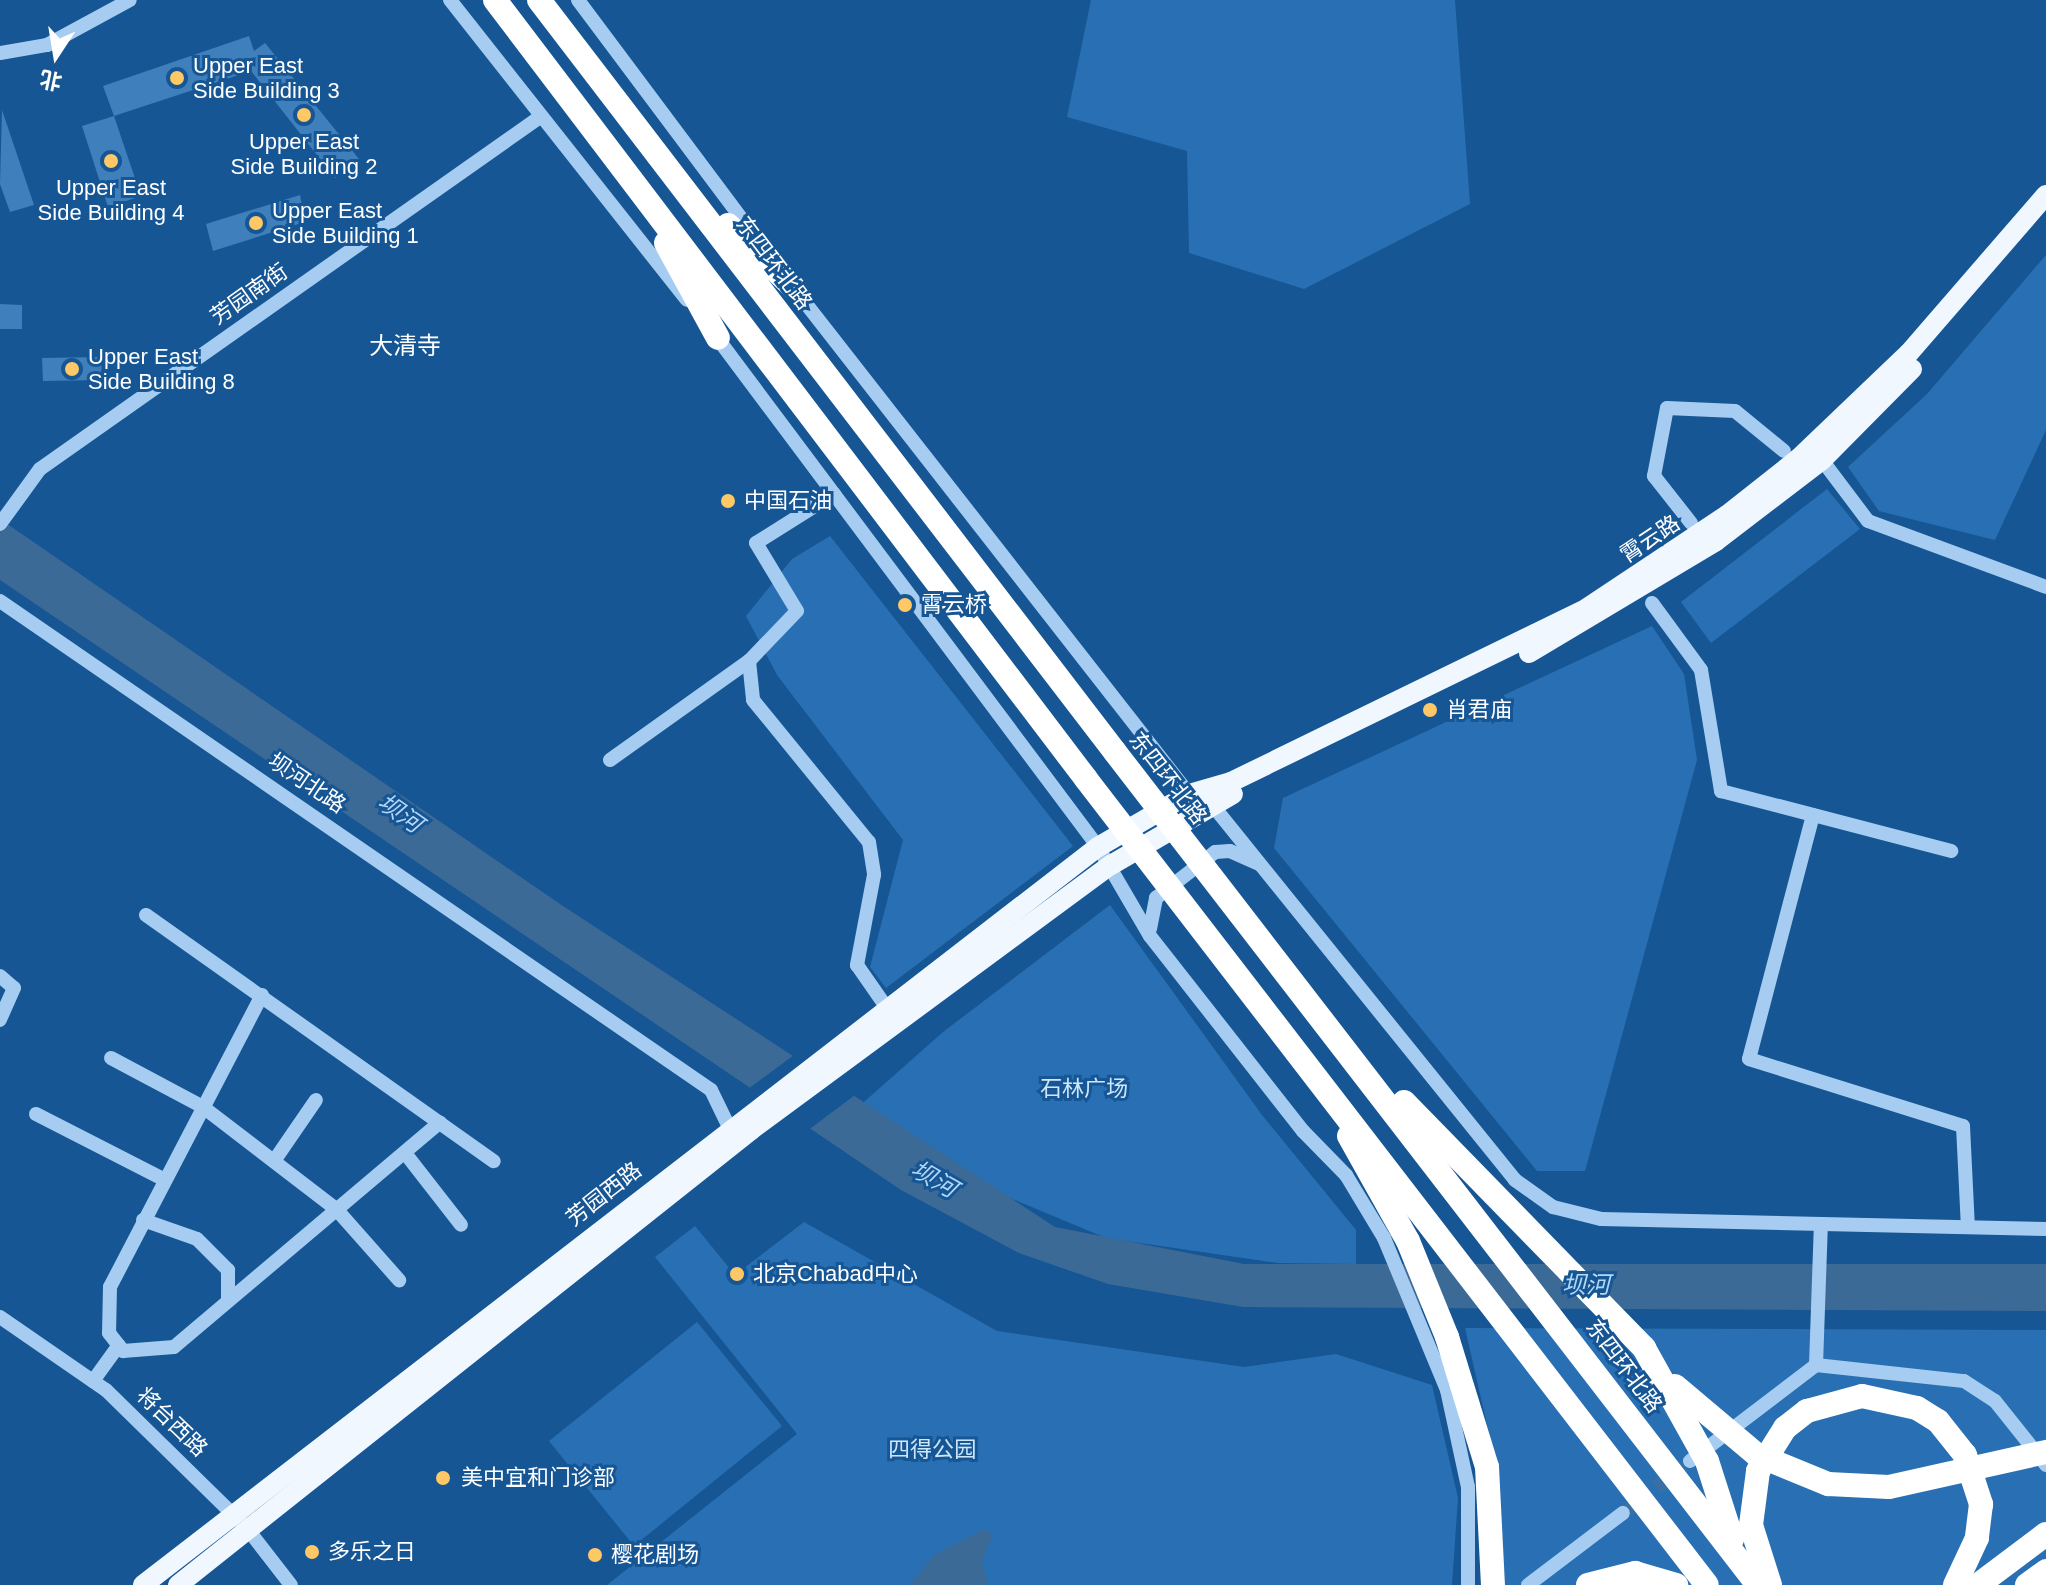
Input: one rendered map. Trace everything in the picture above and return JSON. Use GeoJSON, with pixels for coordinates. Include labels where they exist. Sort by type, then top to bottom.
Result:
{"type":"FeatureCollection","features":[{"type":"Feature","properties":{"kind":"highway"},"geometry":{"type":"LineString","coordinates":[[495,0],[1086,779],[1707,1585]]}},
{"type":"Feature","properties":{"kind":"highway","name":"东四环北路"},"geometry":{"type":"LineString","coordinates":[[539,0],[1758,1585]]}},
{"type":"Feature","properties":{"kind":"highway"},"geometry":{"type":"LineString","coordinates":[[627,171],[718,338]]}},
{"type":"Feature","properties":{"kind":"highway"},"geometry":{"type":"LineString","coordinates":[[672,172],[793,287]]}},
{"type":"Feature","properties":{"kind":"highway"},"geometry":{"type":"LineString","coordinates":[[1318,1016],[1583,1281],[1655,1366],[1757,1455],[1828,1484],[1889,1487],[2046,1452]]}},
{"type":"Feature","properties":{"kind":"highway"},"geometry":{"type":"LineString","coordinates":[[1318,1077],[1408,1241],[1436,1337],[1487,1467],[1493,1585]]}},
{"type":"Feature","properties":{"kind":"highway"},"geometry":{"type":"LineString","coordinates":[[1655,1366],[1707,1461],[1739,1585]]}},
{"type":"Feature","properties":{"kind":"highway"},"geometry":{"type":"LineString","coordinates":[[1770,1585],[1751,1525],[1758,1471],[1772,1446],[1807,1411],[1834,1399],[1889,1399],[1938,1421],[1954,1437],[1976,1479],[1977,1538],[1955,1585]]}},
{"type":"Feature","properties":{"kind":"highway"},"geometry":{"type":"LineString","coordinates":[[1978,1585],[2046,1534]]}},
{"type":"Feature","properties":{"kind":"highway"},"geometry":{"type":"LineString","coordinates":[[2027,1585],[2046,1571]]}},
{"type":"Feature","properties":{"kind":"highway"},"geometry":{"type":"LineString","coordinates":[[1588,1585],[1635,1573],[1676,1585]]}},
{"type":"Feature","properties":{"kind":"main road","name":"霄云路"},"geometry":{"type":"LineString","coordinates":[[1098,847],[1189,794],[1231,782],[1527,639],[1666,559],[1798,459],[1849,413],[2046,195]]}},
{"type":"Feature","properties":{"kind":"main road","name":"霄云路"},"geometry":{"type":"LineString","coordinates":[[1111,865],[1210,802],[1569,632],[1716,541],[1822,460],[1935,344],[2046,216]]}},
{"type":"Feature","properties":{"kind":"main road","name":"芳园西路"},"geometry":{"type":"LineString","coordinates":[[836,1058],[887,1008],[1098,847]]}},
{"type":"Feature","properties":{"kind":"main road","name":"芳园西路"},"geometry":{"type":"LineString","coordinates":[[143,1585],[240,1521],[739,1125],[1111,865]]}},
{"type":"Feature","properties":{"kind":"main road","name":"芳园西路"},"geometry":{"type":"LineString","coordinates":[[178,1585],[240,1521]]}},
{"type":"Feature","properties":{"kind":"street"},"geometry":{"type":"LineString","coordinates":[[0,53],[47,45],[130,0]]}},
{"type":"Feature","properties":{"kind":"street"},"geometry":{"type":"LineString","coordinates":[[450,0],[718,338],[1098,847],[1150,936],[1303,1131],[1346,1175],[1384,1238],[1436,1337],[1468,1487],[1468,1585]]}},
{"type":"Feature","properties":{"kind":"street","name":"东四环北路"},"geometry":{"type":"LineString","coordinates":[[578,0],[793,287],[1189,794],[1210,802],[1515,1180],[1553,1207],[1601,1219],[2046,1229]]}},
{"type":"Feature","properties":{"kind":"street","name":"芳园南街"},"geometry":{"type":"LineString","coordinates":[[0,524],[40,469],[540,117]]}},
{"type":"Feature","properties":{"kind":"street"},"geometry":{"type":"LineString","coordinates":[[1691,523],[1654,476],[1667,408],[1735,411],[1784,451]]}},
{"type":"Feature","properties":{"kind":"street"},"geometry":{"type":"LineString","coordinates":[[1822,460],[1868,521],[2046,587]]}},
{"type":"Feature","properties":{"kind":"street"},"geometry":{"type":"LineString","coordinates":[[610,760],[749,661],[797,611],[756,543],[834,494]]}},
{"type":"Feature","properties":{"kind":"street","name":"坝河北路"},"geometry":{"type":"LineString","coordinates":[[0,601],[711,1090],[739,1125]]}},
{"type":"Feature","properties":{"kind":"street"},"geometry":{"type":"LineString","coordinates":[[1652,603],[1701,670],[1721,791],[1951,851]]}},
{"type":"Feature","properties":{"kind":"street"},"geometry":{"type":"LineString","coordinates":[[749,661],[753,700],[869,842],[874,875],[857,965],[887,1008]]}},
{"type":"Feature","properties":{"kind":"street"},"geometry":{"type":"LineString","coordinates":[[1813,815],[1749,1059],[1963,1126],[1968,1227]]}},
{"type":"Feature","properties":{"kind":"street"},"geometry":{"type":"LineString","coordinates":[[1150,936],[1149,913],[1156,898],[1215,852],[1230,851],[1263,866]]}},
{"type":"Feature","properties":{"kind":"street"},"geometry":{"type":"LineString","coordinates":[[146,915],[494,1161]]}},
{"type":"Feature","properties":{"kind":"street"},"geometry":{"type":"LineString","coordinates":[[0,976],[14,988],[0,1020]]}},
{"type":"Feature","properties":{"kind":"street"},"geometry":{"type":"LineString","coordinates":[[262,995],[110,1287],[106,1312],[109,1333],[119,1345],[143,1353],[174,1347],[440,1122]]}},
{"type":"Feature","properties":{"kind":"street"},"geometry":{"type":"LineString","coordinates":[[111,1058],[203,1107],[274,1161],[337,1210],[399,1280]]}},
{"type":"Feature","properties":{"kind":"street"},"geometry":{"type":"LineString","coordinates":[[274,1161],[316,1100]]}},
{"type":"Feature","properties":{"kind":"street"},"geometry":{"type":"LineString","coordinates":[[36,1114],[165,1180]]}},
{"type":"Feature","properties":{"kind":"street"},"geometry":{"type":"LineString","coordinates":[[405,1153],[461,1225]]}},
{"type":"Feature","properties":{"kind":"street"},"geometry":{"type":"LineString","coordinates":[[143,1220],[197,1239],[228,1270],[228,1299]]}},
{"type":"Feature","properties":{"kind":"street"},"geometry":{"type":"LineString","coordinates":[[1816,1365],[1821,1224]]}},
{"type":"Feature","properties":{"kind":"street","name":"将台西路"},"geometry":{"type":"LineString","coordinates":[[0,1317],[93,1381],[240,1521],[291,1585]]}},
{"type":"Feature","properties":{"kind":"street"},"geometry":{"type":"LineString","coordinates":[[93,1381],[119,1345]]}},
{"type":"Feature","properties":{"kind":"street"},"geometry":{"type":"LineString","coordinates":[[1690,1461],[1816,1365],[1964,1381],[1995,1401],[2046,1465]]}},
{"type":"Feature","properties":{"kind":"street"},"geometry":{"type":"LineString","coordinates":[[1528,1585],[1623,1513]]}},
{"type":"Feature","properties":{"kind":"green space"},"geometry":{"type":"Polygon","coordinates":[[[1091,0],[1455,0],[1470,204],[1304,289],[1189,253],[1187,151],[1067,117],[1091,0]]]}},
{"type":"Feature","properties":{"kind":"green space"},"geometry":{"type":"Polygon","coordinates":[[[2046,255],[2046,430],[1995,540],[1879,511],[1848,467],[1927,394],[2046,255]]]}},
{"type":"Feature","properties":{"kind":"green space"},"geometry":{"type":"Polygon","coordinates":[[[1827,489],[1860,529],[1711,643],[1681,602],[1827,489]]]}},
{"type":"Feature","properties":{"kind":"green space"},"geometry":{"type":"Polygon","coordinates":[[[830,536],[1073,846],[886,988],[870,967],[903,840],[777,675],[746,616],[792,559],[830,536]]]}},
{"type":"Feature","properties":{"kind":"green space"},"geometry":{"type":"Polygon","coordinates":[[[1652,626],[1684,674],[1697,760],[1585,1171],[1537,1171],[1274,848],[1283,798],[1652,626]]]}},
{"type":"Feature","properties":{"kind":"green space","name":"石林广场"},"geometry":{"type":"Polygon","coordinates":[[[1110,905],[1262,1115],[1356,1230],[1356,1264],[1278,1263],[1106,1238],[991,1190],[856,1109],[943,1032],[1110,905]]]}},
{"type":"Feature","properties":{"kind":"green space","name":"四得公园"},"geometry":{"type":"Polygon","coordinates":[[[804,1222],[997,1331],[1244,1367],[1336,1354],[1432,1385],[1458,1498],[1452,1585],[607,1585],[797,1434],[655,1257],[695,1226],[735,1275],[804,1222]]]}},
{"type":"Feature","properties":{"kind":"green space"},"geometry":{"type":"Polygon","coordinates":[[[697,1322],[782,1426],[634,1546],[549,1441],[697,1322]]]}},
{"type":"Feature","properties":{"kind":"green space"},"geometry":{"type":"Polygon","coordinates":[[[1465,1328],[2046,1330],[2046,1585],[1505,1585],[1498,1473],[1465,1328]]]}},
{"type":"Feature","properties":{"kind":"water","name":"坝河"},"geometry":{"type":"Polygon","coordinates":[[[0,519],[560,904],[1055,1227],[1244,1264],[2046,1264],[2046,1311],[1243,1307],[1108,1284],[1019,1253],[901,1190],[0,580],[0,519]]]}},
{"type":"Feature","properties":{"kind":"water"},"geometry":{"type":"Polygon","coordinates":[[[985,1529],[993,1534],[982,1561],[988,1585],[910,1585],[934,1555],[985,1529]]]}},
{"type":"Feature","properties":{"kind":"pier"},"geometry":{"type":"Polygon","coordinates":[[[798,1052],[859,1092],[807,1131],[748,1089],[798,1052]]]}},
{"type":"Feature","properties":{"kind":"building"},"geometry":{"type":"Polygon","coordinates":[[[249,36],[254,51],[265,43],[359,159],[335,178],[251,71],[114,116],[103,86],[249,36]]]}},
{"type":"Feature","properties":{"kind":"building"},"geometry":{"type":"Polygon","coordinates":[[[2,110],[34,205],[10,212],[0,184],[2,110]]]}},
{"type":"Feature","properties":{"kind":"building","name":"Upper East Side Building 4"},"geometry":{"type":"Polygon","coordinates":[[[114,116],[141,196],[108,207],[82,126],[114,116]]]}},
{"type":"Feature","properties":{"kind":"building","name":"Upper East Side Building 1"},"geometry":{"type":"Polygon","coordinates":[[[300,195],[305,222],[213,251],[206,224],[300,195]]]}},
{"type":"Feature","properties":{"kind":"building"},"geometry":{"type":"Polygon","coordinates":[[[0,304],[22,305],[22,329],[0,329],[0,304]]]}},
{"type":"Feature","properties":{"kind":"building","name":"Upper East Side Building 8"},"geometry":{"type":"Polygon","coordinates":[[[101,357],[102,380],[43,381],[42,358],[101,357]]]}},
{"type":"Feature","properties":{"kind":"tunnel"},"geometry":{"type":"LineString","coordinates":[[1623,1513],[1690,1461]]}},
{"type":"Feature","properties":{"kind":"place","name":"Upper East Side Building 3"},"geometry":{"type":"Point","coordinates":[177,78]}},
{"type":"Feature","properties":{"kind":"place","name":"Upper East Side Building 2"},"geometry":{"type":"Point","coordinates":[304,115]}},
{"type":"Feature","properties":{"kind":"place","name":"Upper East Side Building 4"},"geometry":{"type":"Point","coordinates":[111,161]}},
{"type":"Feature","properties":{"kind":"place","name":"Upper East Side Building 1"},"geometry":{"type":"Point","coordinates":[256,223]}},
{"type":"Feature","properties":{"kind":"place","name":"Upper East Side Building 8"},"geometry":{"type":"Point","coordinates":[72,369]}},
{"type":"Feature","properties":{"kind":"place","name":"中国石油"},"geometry":{"type":"Point","coordinates":[728,501]}},
{"type":"Feature","properties":{"kind":"place","name":"霄云桥"},"geometry":{"type":"Point","coordinates":[905,605]}},
{"type":"Feature","properties":{"kind":"place","name":"肖君庙"},"geometry":{"type":"Point","coordinates":[1430,710]}},
{"type":"Feature","properties":{"kind":"place","name":"北京Chabad中心"},"geometry":{"type":"Point","coordinates":[737,1274]}},
{"type":"Feature","properties":{"kind":"place","name":"美中宜和门诊部"},"geometry":{"type":"Point","coordinates":[443,1478]}},
{"type":"Feature","properties":{"kind":"place","name":"多乐之日"},"geometry":{"type":"Point","coordinates":[312,1552]}},
{"type":"Feature","properties":{"kind":"place","name":"樱花剧场"},"geometry":{"type":"Point","coordinates":[595,1555]}},
{"type":"Feature","properties":{"kind":"district","name":"大清寺"},"geometry":{"type":"Point","coordinates":[405,346]}}]}
